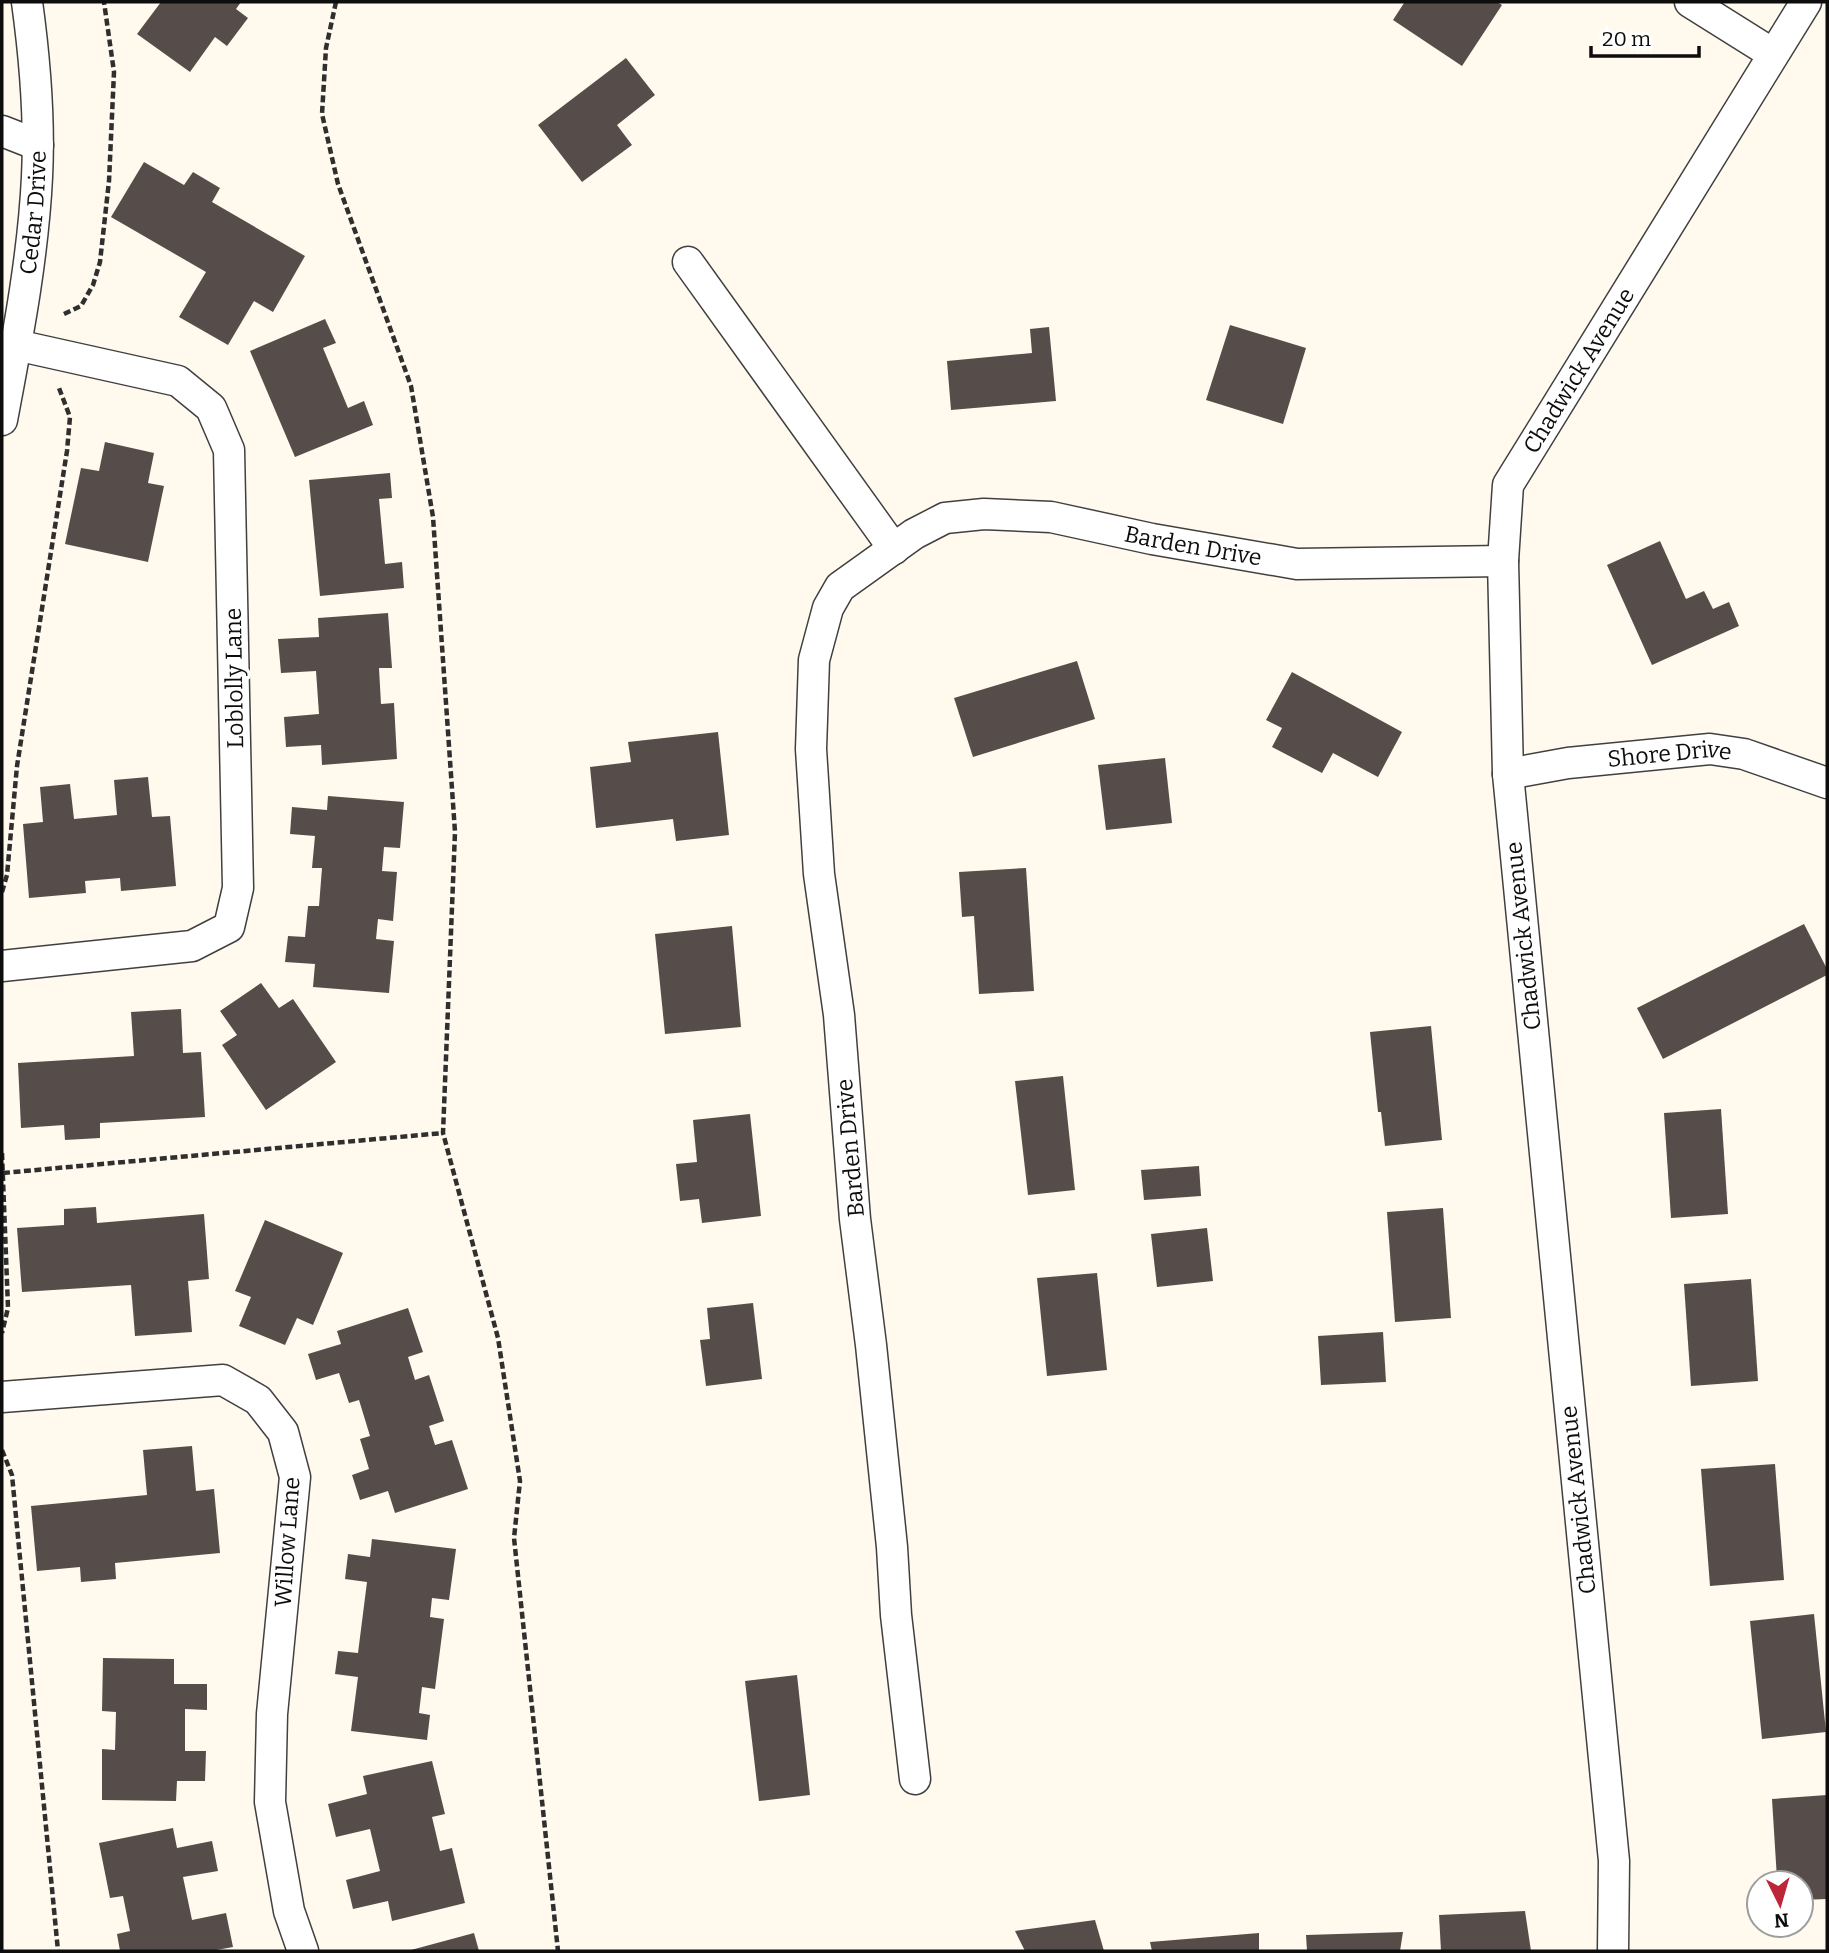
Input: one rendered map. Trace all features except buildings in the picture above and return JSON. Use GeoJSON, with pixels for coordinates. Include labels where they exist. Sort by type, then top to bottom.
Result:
{"type":"FeatureCollection","features":[{"type":"Feature","properties":{"kind":"street","name":"Cedar Drive"},"geometry":{"type":"LineString","coordinates":[[2,420],[32,241],[38,145],[34,53],[27,2]]}},
{"type":"Feature","properties":{"kind":"street"},"geometry":{"type":"LineString","coordinates":[[1690,2],[1773,54]]}},
{"type":"Feature","properties":{"kind":"street","name":"Chadwick Avenue"},"geometry":{"type":"LineString","coordinates":[[1613,1951],[1612,1847],[1508,774],[1503,561],[1508,485],[1806,2]]}},
{"type":"Feature","properties":{"kind":"street"},"geometry":{"type":"LineString","coordinates":[[2,131],[38,145]]}},
{"type":"Feature","properties":{"kind":"street"},"geometry":{"type":"LineString","coordinates":[[688,262],[894,548]]}},
{"type":"Feature","properties":{"kind":"street","name":"Loblolly Lane"},"geometry":{"type":"LineString","coordinates":[[2,965],[192,946],[229,927],[238,888],[229,450],[211,408],[177,381],[16,345]]}},
{"type":"Feature","properties":{"kind":"street","name":"Barden Drive"},"geometry":{"type":"LineString","coordinates":[[915,1779],[896,1615],[892,1547],[871,1345],[855,1219],[839,1015],[819,874],[811,749],[814,660],[828,608],[840,587],[914,534],[944,518],[984,514],[1051,517],[1152,539],[1297,564],[1503,561]]}},
{"type":"Feature","properties":{"kind":"street","name":"Shore Drive"},"geometry":{"type":"LineString","coordinates":[[1508,774],[1568,763],[1710,749],[1744,754],[1827,783]]}},
{"type":"Feature","properties":{"kind":"street","name":"Willow Lane"},"geometry":{"type":"LineString","coordinates":[[2,1397],[223,1380],[258,1400],[284,1432],[295,1476],[272,1714],[270,1802],[289,1911],[303,1951]]}},
{"type":"Feature","properties":{"kind":"path"},"geometry":{"type":"LineString","coordinates":[[64,314],[81,306],[93,285],[100,262],[109,181],[114,72],[104,2]]}},
{"type":"Feature","properties":{"kind":"path"},"geometry":{"type":"LineString","coordinates":[[335,2],[326,48],[323,114],[338,184],[411,386],[433,517],[456,832],[443,1133],[498,1338],[520,1480],[514,1538],[558,1951]]}},
{"type":"Feature","properties":{"kind":"path"},"geometry":{"type":"LineString","coordinates":[[2,892],[7,875],[17,766],[67,451],[70,417],[55,377]]}},
{"type":"Feature","properties":{"kind":"path"},"geometry":{"type":"LineString","coordinates":[[3,1172],[443,1133]]}},
{"type":"Feature","properties":{"kind":"path"},"geometry":{"type":"LineString","coordinates":[[2,1153],[8,1308],[2,1333]]}},
{"type":"Feature","properties":{"kind":"path"},"geometry":{"type":"LineString","coordinates":[[2,1450],[12,1475],[58,1951]]}}]}
